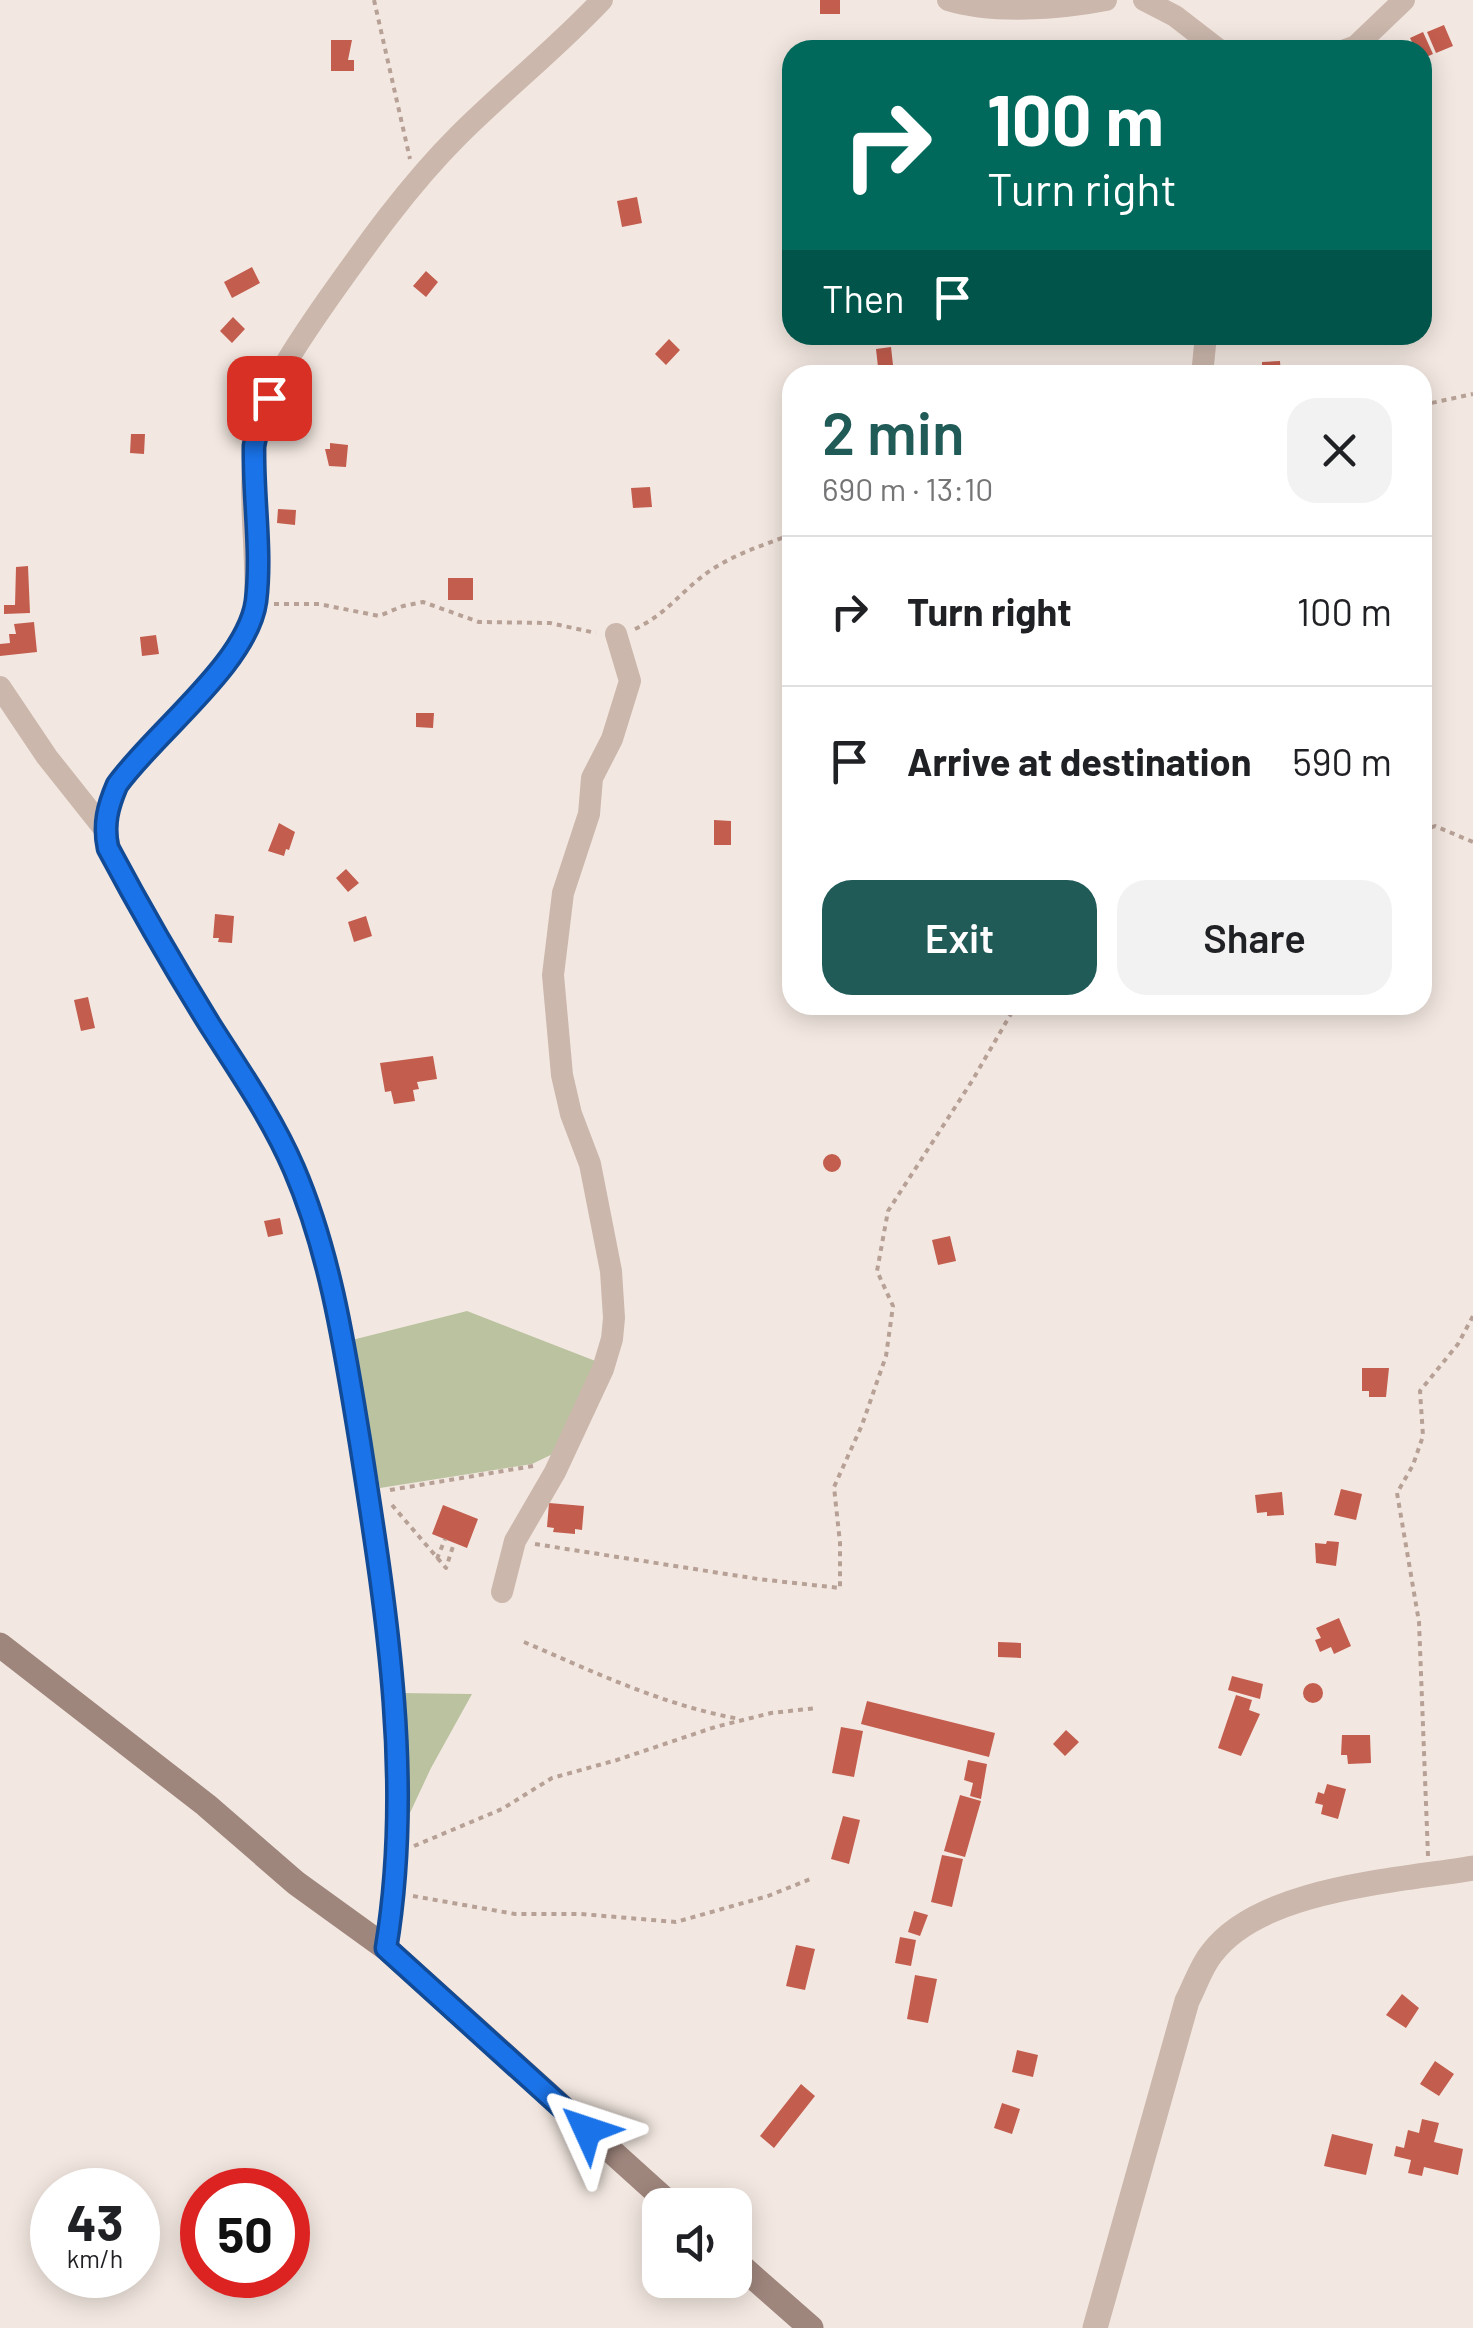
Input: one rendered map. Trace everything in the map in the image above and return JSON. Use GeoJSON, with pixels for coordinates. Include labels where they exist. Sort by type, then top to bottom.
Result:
{"type":"FeatureCollection","features":[{"type":"Feature","properties":{"kind":"main road"},"geometry":{"type":"LineString","coordinates":[[0,1645],[192,1794],[296,1883],[386,1948],[652,2188]]}},
{"type":"Feature","properties":{"kind":"main road"},"geometry":{"type":"LineString","coordinates":[[752,2276],[811,2328]]}},
{"type":"Feature","properties":{"kind":"street"},"geometry":{"type":"LineString","coordinates":[[386,1948],[396,1854],[397,1764],[391,1664],[365,1474],[330,1283],[296,1174],[276,1130],[128,889],[108,848],[104,830],[117,785],[220,670],[241,639],[254,608],[258,426],[284,368],[310,324],[385,218],[416,182],[459,135],[602,0]]}},
{"type":"Feature","properties":{"kind":"street"},"geometry":{"type":"LineString","coordinates":[[948,0],[1055,7],[1106,0]]}},
{"type":"Feature","properties":{"kind":"street"},"geometry":{"type":"LineString","coordinates":[[1144,0],[1175,16],[1206,40]]}},
{"type":"Feature","properties":{"kind":"street"},"geometry":{"type":"LineString","coordinates":[[1362,40],[1404,0]]}},
{"type":"Feature","properties":{"kind":"street"},"geometry":{"type":"LineString","coordinates":[[502,1592],[516,1541],[604,1369],[614,1318],[611,1271],[590,1164],[571,1114],[562,1075],[553,976],[563,893],[590,814],[592,778],[612,739],[630,681],[616,634]]}},
{"type":"Feature","properties":{"kind":"street"},"geometry":{"type":"LineString","coordinates":[[0,687],[47,758],[104,830]]}},
{"type":"Feature","properties":{"kind":"street"},"geometry":{"type":"LineString","coordinates":[[1095,2328],[1186,2001],[1212,1953],[1242,1924],[1285,1902],[1473,1868]]}},
{"type":"Feature","properties":{"kind":"path"},"geometry":{"type":"LineString","coordinates":[[374,0],[416,182]]}},
{"type":"Feature","properties":{"kind":"path"},"geometry":{"type":"LineString","coordinates":[[1432,403],[1473,394]]}},
{"type":"Feature","properties":{"kind":"path"},"geometry":{"type":"LineString","coordinates":[[254,608],[281,603],[318,604],[378,616],[424,602],[479,622],[550,624],[625,634],[660,618],[707,572],[739,552],[782,537]]}},
{"type":"Feature","properties":{"kind":"path"},"geometry":{"type":"LineString","coordinates":[[1432,827],[1473,842]]}},
{"type":"Feature","properties":{"kind":"path"},"geometry":{"type":"LineString","coordinates":[[516,1541],[840,1588],[834,1487],[862,1425],[886,1356],[893,1306],[877,1271],[888,1211],[1010,1015]]}},
{"type":"Feature","properties":{"kind":"path"},"geometry":{"type":"LineString","coordinates":[[1430,1876],[1419,1622],[1397,1493],[1413,1466],[1423,1436],[1420,1390],[1458,1344],[1473,1316]]}},
{"type":"Feature","properties":{"kind":"path"},"geometry":{"type":"LineString","coordinates":[[365,1474],[380,1491],[531,1467],[564,1451]]}},
{"type":"Feature","properties":{"kind":"path"},"geometry":{"type":"LineString","coordinates":[[390,1504],[446,1568],[454,1543]]}},
{"type":"Feature","properties":{"kind":"path"},"geometry":{"type":"LineString","coordinates":[[437,1559],[445,1539]]}},
{"type":"Feature","properties":{"kind":"path"},"geometry":{"type":"LineString","coordinates":[[524,1642],[677,1703],[744,1720]]}},
{"type":"Feature","properties":{"kind":"path"},"geometry":{"type":"LineString","coordinates":[[396,1854],[502,1809],[552,1778],[744,1720],[817,1708]]}},
{"type":"Feature","properties":{"kind":"path"},"geometry":{"type":"LineString","coordinates":[[393,1893],[515,1914],[581,1914],[676,1922],[768,1896],[814,1878]]}},
{"type":"Feature","properties":{"kind":"green space"},"geometry":{"type":"Polygon","coordinates":[[[467,1311],[598,1362],[559,1451],[532,1464],[380,1488],[352,1340],[467,1311]]]}},
{"type":"Feature","properties":{"kind":"green space"},"geometry":{"type":"Polygon","coordinates":[[[401,1693],[472,1694],[401,1832],[401,1693]]]}},
{"type":"Feature","properties":{"kind":"building"},"geometry":{"type":"Polygon","coordinates":[[[820,0],[840,0],[840,14],[820,14],[820,0]]]}},
{"type":"Feature","properties":{"kind":"building"},"geometry":{"type":"Polygon","coordinates":[[[1444,25],[1453,46],[1436,53],[1427,32],[1444,25]]]}},
{"type":"Feature","properties":{"kind":"building"},"geometry":{"type":"Polygon","coordinates":[[[1423,32],[1427,40],[1411,40],[1423,32]]]}},
{"type":"Feature","properties":{"kind":"building"},"geometry":{"type":"Polygon","coordinates":[[[331,40],[352,40],[348,60],[354,60],[354,71],[331,71],[331,40]]]}},
{"type":"Feature","properties":{"kind":"building"},"geometry":{"type":"Polygon","coordinates":[[[637,197],[642,223],[622,227],[617,201],[637,197]]]}},
{"type":"Feature","properties":{"kind":"building"},"geometry":{"type":"Polygon","coordinates":[[[252,267],[260,283],[232,298],[224,282],[252,267]]]}},
{"type":"Feature","properties":{"kind":"building"},"geometry":{"type":"Polygon","coordinates":[[[426,271],[438,282],[426,297],[413,286],[426,271]]]}},
{"type":"Feature","properties":{"kind":"building"},"geometry":{"type":"Polygon","coordinates":[[[233,317],[245,329],[232,343],[220,331],[233,317]]]}},
{"type":"Feature","properties":{"kind":"building"},"geometry":{"type":"Polygon","coordinates":[[[669,339],[680,350],[666,365],[655,354],[669,339]]]}},
{"type":"Feature","properties":{"kind":"building"},"geometry":{"type":"Polygon","coordinates":[[[891,347],[893,365],[878,365],[876,349],[891,347]]]}},
{"type":"Feature","properties":{"kind":"building"},"geometry":{"type":"Polygon","coordinates":[[[1280,361],[1280,365],[1262,365],[1280,361]]]}},
{"type":"Feature","properties":{"kind":"building"},"geometry":{"type":"Polygon","coordinates":[[[275,409],[302,416],[299,431],[272,424],[275,409]]]}},
{"type":"Feature","properties":{"kind":"building"},"geometry":{"type":"Polygon","coordinates":[[[131,434],[145,434],[144,454],[130,453],[131,434]]]}},
{"type":"Feature","properties":{"kind":"building"},"geometry":{"type":"Polygon","coordinates":[[[330,443],[348,445],[346,467],[329,466],[325,449],[330,449],[330,443]]]}},
{"type":"Feature","properties":{"kind":"building"},"geometry":{"type":"Polygon","coordinates":[[[650,487],[652,507],[633,508],[631,488],[650,487]]]}},
{"type":"Feature","properties":{"kind":"building"},"geometry":{"type":"Polygon","coordinates":[[[278,509],[296,510],[295,525],[277,523],[278,509]]]}},
{"type":"Feature","properties":{"kind":"building"},"geometry":{"type":"Polygon","coordinates":[[[28,566],[30,613],[4,614],[4,605],[15,605],[16,567],[28,566]]]}},
{"type":"Feature","properties":{"kind":"building"},"geometry":{"type":"Polygon","coordinates":[[[448,578],[473,578],[473,600],[448,600],[448,578]]]}},
{"type":"Feature","properties":{"kind":"building"},"geometry":{"type":"Polygon","coordinates":[[[34,622],[37,652],[0,656],[0,644],[10,643],[9,634],[16,634],[14,624],[34,622]]]}},
{"type":"Feature","properties":{"kind":"building"},"geometry":{"type":"Polygon","coordinates":[[[156,635],[159,654],[142,656],[140,637],[156,635]]]}},
{"type":"Feature","properties":{"kind":"building"},"geometry":{"type":"Polygon","coordinates":[[[416,713],[434,713],[433,728],[416,727],[416,713]]]}},
{"type":"Feature","properties":{"kind":"building"},"geometry":{"type":"Polygon","coordinates":[[[714,820],[731,821],[731,845],[714,845],[714,820]]]}},
{"type":"Feature","properties":{"kind":"building"},"geometry":{"type":"Polygon","coordinates":[[[279,823],[295,832],[284,856],[268,851],[279,823]]]}},
{"type":"Feature","properties":{"kind":"building"},"geometry":{"type":"Polygon","coordinates":[[[346,869],[359,883],[348,892],[336,878],[346,869]]]}},
{"type":"Feature","properties":{"kind":"building"},"geometry":{"type":"Polygon","coordinates":[[[215,914],[234,916],[232,943],[213,938],[215,914]]]}},
{"type":"Feature","properties":{"kind":"building"},"geometry":{"type":"Polygon","coordinates":[[[366,916],[372,936],[354,942],[348,922],[366,916]]]}},
{"type":"Feature","properties":{"kind":"building"},"geometry":{"type":"Polygon","coordinates":[[[88,997],[95,1028],[81,1031],[74,1000],[88,997]]]}},
{"type":"Feature","properties":{"kind":"building"},"geometry":{"type":"Polygon","coordinates":[[[433,1056],[437,1079],[417,1082],[419,1089],[413,1090],[415,1101],[394,1104],[391,1091],[385,1092],[380,1063],[433,1056]]]}},
{"type":"Feature","properties":{"kind":"building"},"geometry":{"type":"Polygon","coordinates":[[[832,1154],[839,1156],[839,1170],[832,1172],[825,1170],[823,1163],[825,1156],[832,1154]]]}},
{"type":"Feature","properties":{"kind":"building"},"geometry":{"type":"Polygon","coordinates":[[[280,1218],[283,1234],[268,1237],[264,1221],[280,1218]]]}},
{"type":"Feature","properties":{"kind":"building"},"geometry":{"type":"Polygon","coordinates":[[[950,1236],[956,1261],[938,1265],[932,1240],[950,1236]]]}},
{"type":"Feature","properties":{"kind":"building"},"geometry":{"type":"Polygon","coordinates":[[[1362,1368],[1389,1368],[1386,1397],[1369,1397],[1369,1391],[1362,1391],[1362,1368]]]}},
{"type":"Feature","properties":{"kind":"building"},"geometry":{"type":"Polygon","coordinates":[[[1341,1489],[1362,1494],[1356,1520],[1334,1515],[1341,1489]]]}},
{"type":"Feature","properties":{"kind":"building"},"geometry":{"type":"Polygon","coordinates":[[[1282,1492],[1284,1515],[1257,1513],[1255,1495],[1282,1492]]]}},
{"type":"Feature","properties":{"kind":"building"},"geometry":{"type":"Polygon","coordinates":[[[549,1503],[584,1506],[582,1530],[575,1529],[575,1534],[553,1532],[554,1528],[547,1527],[549,1503]]]}},
{"type":"Feature","properties":{"kind":"building"},"geometry":{"type":"Polygon","coordinates":[[[443,1505],[478,1519],[467,1548],[432,1534],[443,1505]]]}},
{"type":"Feature","properties":{"kind":"building"},"geometry":{"type":"Polygon","coordinates":[[[1339,1542],[1336,1566],[1316,1563],[1315,1543],[1339,1542]]]}},
{"type":"Feature","properties":{"kind":"building"},"geometry":{"type":"Polygon","coordinates":[[[1339,1618],[1351,1646],[1334,1654],[1331,1647],[1320,1652],[1315,1640],[1321,1638],[1316,1628],[1339,1618]]]}},
{"type":"Feature","properties":{"kind":"building"},"geometry":{"type":"Polygon","coordinates":[[[998,1642],[1021,1643],[1021,1658],[998,1657],[998,1642]]]}},
{"type":"Feature","properties":{"kind":"building"},"geometry":{"type":"Polygon","coordinates":[[[1232,1676],[1263,1684],[1260,1699],[1228,1690],[1232,1676]]]}},
{"type":"Feature","properties":{"kind":"building"},"geometry":{"type":"Polygon","coordinates":[[[1313,1683],[1323,1693],[1313,1703],[1303,1693],[1313,1683]]]}},
{"type":"Feature","properties":{"kind":"building"},"geometry":{"type":"Polygon","coordinates":[[[1236,1695],[1252,1700],[1249,1710],[1260,1714],[1241,1756],[1218,1748],[1236,1695]]]}},
{"type":"Feature","properties":{"kind":"building"},"geometry":{"type":"Polygon","coordinates":[[[867,1701],[995,1733],[989,1757],[861,1724],[867,1701]]]}},
{"type":"Feature","properties":{"kind":"building"},"geometry":{"type":"Polygon","coordinates":[[[841,1727],[863,1731],[854,1777],[832,1773],[841,1727]]]}},
{"type":"Feature","properties":{"kind":"building"},"geometry":{"type":"Polygon","coordinates":[[[1066,1730],[1079,1742],[1065,1756],[1053,1744],[1066,1730]]]}},
{"type":"Feature","properties":{"kind":"building"},"geometry":{"type":"Polygon","coordinates":[[[1342,1735],[1370,1735],[1371,1763],[1348,1764],[1347,1755],[1341,1755],[1342,1735]]]}},
{"type":"Feature","properties":{"kind":"building"},"geometry":{"type":"Polygon","coordinates":[[[968,1760],[987,1764],[981,1799],[970,1796],[973,1783],[964,1780],[968,1760]]]}},
{"type":"Feature","properties":{"kind":"building"},"geometry":{"type":"Polygon","coordinates":[[[1327,1784],[1346,1789],[1338,1819],[1321,1814],[1323,1805],[1315,1803],[1318,1792],[1324,1794],[1327,1784]]]}},
{"type":"Feature","properties":{"kind":"building"},"geometry":{"type":"Polygon","coordinates":[[[960,1795],[981,1801],[965,1857],[944,1851],[960,1795]]]}},
{"type":"Feature","properties":{"kind":"building"},"geometry":{"type":"Polygon","coordinates":[[[843,1816],[860,1820],[849,1864],[831,1859],[843,1816]]]}},
{"type":"Feature","properties":{"kind":"building"},"geometry":{"type":"Polygon","coordinates":[[[942,1855],[963,1859],[952,1907],[931,1902],[942,1855]]]}},
{"type":"Feature","properties":{"kind":"building"},"geometry":{"type":"Polygon","coordinates":[[[914,1911],[928,1915],[920,1936],[908,1932],[914,1911]]]}},
{"type":"Feature","properties":{"kind":"building"},"geometry":{"type":"Polygon","coordinates":[[[900,1937],[916,1940],[911,1966],[895,1963],[900,1937]]]}},
{"type":"Feature","properties":{"kind":"building"},"geometry":{"type":"Polygon","coordinates":[[[796,1945],[815,1949],[805,1990],[786,1986],[796,1945]]]}},
{"type":"Feature","properties":{"kind":"building"},"geometry":{"type":"Polygon","coordinates":[[[915,1975],[937,1979],[928,2023],[907,2019],[915,1975]]]}},
{"type":"Feature","properties":{"kind":"building"},"geometry":{"type":"Polygon","coordinates":[[[1402,1994],[1419,2008],[1406,2028],[1386,2015],[1402,1994]]]}},
{"type":"Feature","properties":{"kind":"building"},"geometry":{"type":"Polygon","coordinates":[[[1017,2050],[1038,2055],[1033,2077],[1012,2072],[1017,2050]]]}},
{"type":"Feature","properties":{"kind":"building"},"geometry":{"type":"Polygon","coordinates":[[[1435,2061],[1454,2074],[1439,2096],[1420,2084],[1435,2061]]]}},
{"type":"Feature","properties":{"kind":"building"},"geometry":{"type":"Polygon","coordinates":[[[801,2084],[815,2096],[774,2148],[760,2136],[801,2084]]]}},
{"type":"Feature","properties":{"kind":"building"},"geometry":{"type":"Polygon","coordinates":[[[1002,2103],[1020,2109],[1012,2134],[994,2128],[1002,2103]]]}},
{"type":"Feature","properties":{"kind":"building"},"geometry":{"type":"Polygon","coordinates":[[[1422,2119],[1439,2123],[1434,2142],[1463,2149],[1458,2175],[1424,2167],[1422,2176],[1408,2173],[1411,2160],[1394,2156],[1396,2146],[1404,2148],[1408,2130],[1419,2133],[1422,2119]]]}},
{"type":"Feature","properties":{"kind":"building"},"geometry":{"type":"Polygon","coordinates":[[[1332,2134],[1373,2144],[1366,2175],[1324,2166],[1332,2134]]]}},
{"type":"Feature","properties":{"kind":"route"},"geometry":{"type":"LineString","coordinates":[[269,398],[254,446],[254,611],[220,670],[117,785],[104,830],[108,848],[128,889],[276,1130],[312,1218],[326,1268],[376,1541],[391,1664],[398,1797],[386,1948],[587,2130]]}}]}
